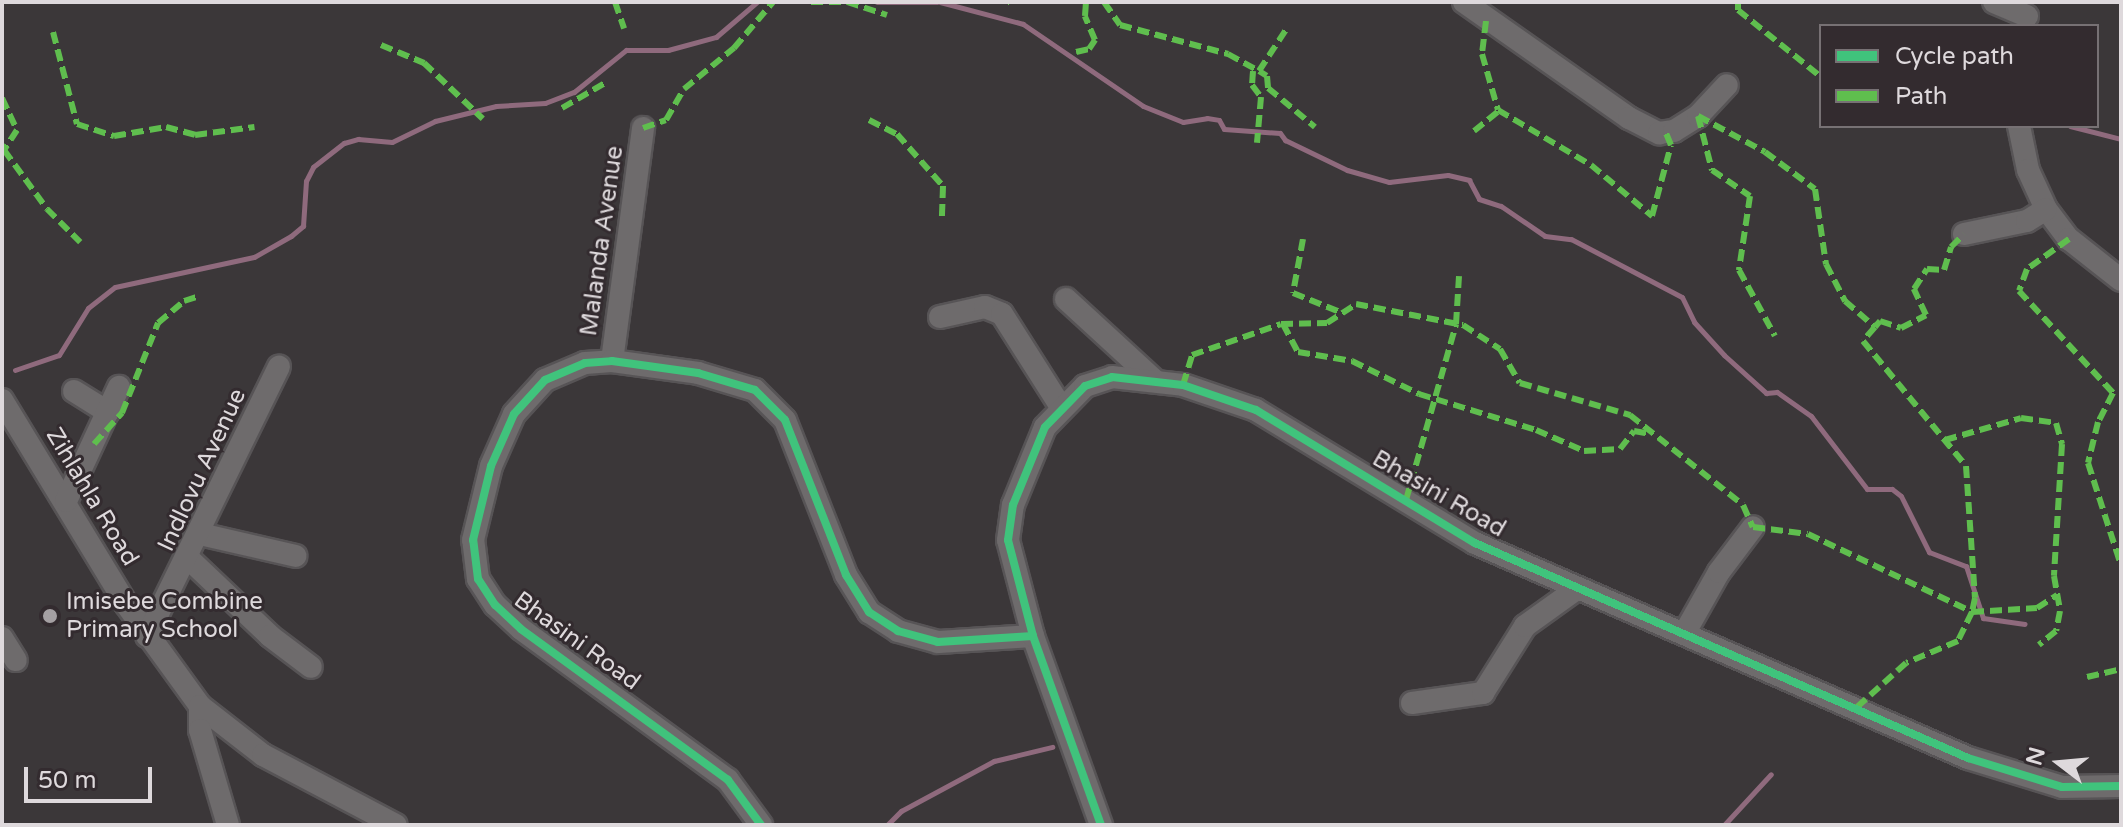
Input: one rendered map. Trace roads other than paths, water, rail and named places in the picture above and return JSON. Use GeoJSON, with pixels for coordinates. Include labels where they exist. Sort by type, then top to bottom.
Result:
{"type":"FeatureCollection","features":[{"type":"Feature","properties":{"kind":"street"},"geometry":{"type":"LineString","coordinates":[[1464,2],[1649,129],[1666,133],[1698,116],[1727,85]]}},
{"type":"Feature","properties":{"kind":"street"},"geometry":{"type":"LineString","coordinates":[[1994,2],[2028,15]]}},
{"type":"Feature","properties":{"kind":"street","name":"Malanda Avenue"},"geometry":{"type":"LineString","coordinates":[[612,361],[643,128]]}},
{"type":"Feature","properties":{"kind":"street"},"geometry":{"type":"LineString","coordinates":[[2019,128],[2028,170],[2046,209],[2069,239],[2121,280]]}},
{"type":"Feature","properties":{"kind":"street"},"geometry":{"type":"LineString","coordinates":[[1964,234],[2027,221],[2046,209]]}},
{"type":"Feature","properties":{"kind":"street"},"geometry":{"type":"LineString","coordinates":[[1066,299],[1154,380]]}},
{"type":"Feature","properties":{"kind":"street"},"geometry":{"type":"LineString","coordinates":[[940,317],[985,307],[1002,314],[1061,407]]}},
{"type":"Feature","properties":{"kind":"street","name":"Bhasini Road"},"geometry":{"type":"LineString","coordinates":[[761,825],[728,780],[521,629],[495,605],[478,579],[473,540],[476,514],[514,414],[545,380],[585,363],[612,361],[740,383],[777,408],[846,575],[869,612],[883,622],[938,642],[1033,636]]}},
{"type":"Feature","properties":{"kind":"street","name":"Indlovu Avenue"},"geometry":{"type":"LineString","coordinates":[[147,636],[189,559],[279,367]]}},
{"type":"Feature","properties":{"kind":"street","name":"Bhasini Road"},"geometry":{"type":"LineString","coordinates":[[1101,825],[1033,636],[1012,568],[1009,523],[1029,457],[1061,407],[1096,381],[1154,380],[1256,410],[1452,530],[1578,588],[2022,777],[2062,787],[2121,786]]}},
{"type":"Feature","properties":{"kind":"street"},"geometry":{"type":"LineString","coordinates":[[66,501],[119,387]]}},
{"type":"Feature","properties":{"kind":"street"},"geometry":{"type":"LineString","coordinates":[[74,391],[108,412]]}},
{"type":"Feature","properties":{"kind":"street","name":"Zihlahla Road"},"geometry":{"type":"LineString","coordinates":[[2,400],[147,636],[200,706],[263,755],[396,825]]}},
{"type":"Feature","properties":{"kind":"street"},"geometry":{"type":"LineString","coordinates":[[1684,634],[1719,572],[1753,527]]}},
{"type":"Feature","properties":{"kind":"street"},"geometry":{"type":"LineString","coordinates":[[200,534],[296,556]]}},
{"type":"Feature","properties":{"kind":"street"},"geometry":{"type":"LineString","coordinates":[[189,559],[270,636],[311,667]]}},
{"type":"Feature","properties":{"kind":"street"},"geometry":{"type":"LineString","coordinates":[[1412,703],[1483,693],[1525,626],[1578,588]]}},
{"type":"Feature","properties":{"kind":"street"},"geometry":{"type":"LineString","coordinates":[[2,638],[16,660]]}},
{"type":"Feature","properties":{"kind":"street"},"geometry":{"type":"LineString","coordinates":[[200,706],[200,730],[228,825]]}},
{"type":"Feature","properties":{"kind":"waterway"},"geometry":{"type":"LineString","coordinates":[[15,370],[59,355],[88,308],[115,287],[254,257],[291,236],[303,226],[306,181],[313,167],[344,143],[358,139],[392,142],[435,121],[496,106],[545,103],[574,92],[626,50],[668,50],[716,37],[757,2]]}},
{"type":"Feature","properties":{"kind":"waterway"},"geometry":{"type":"LineString","coordinates":[[877,2],[937,2]]}},
{"type":"Feature","properties":{"kind":"waterway"},"geometry":{"type":"LineString","coordinates":[[940,2],[1023,24],[1143,106],[1183,122],[1207,118],[1219,120],[1224,129],[1280,133],[1285,140],[1347,170],[1389,182],[1448,175],[1469,180],[1479,199],[1501,206],[1545,236],[1571,239],[1682,297],[1694,322],[1724,355],[1766,393],[1777,392],[1811,416],[1867,489],[1892,489],[1901,496],[1929,552],[1966,566],[1983,618],[2025,624]]}},
{"type":"Feature","properties":{"kind":"waterway"},"geometry":{"type":"LineString","coordinates":[[2078,128],[2121,139]]}},
{"type":"Feature","properties":{"kind":"waterway"},"geometry":{"type":"LineString","coordinates":[[887,825],[901,811],[994,761],[1052,747]]}},
{"type":"Feature","properties":{"kind":"waterway"},"geometry":{"type":"LineString","coordinates":[[1724,825],[1771,774]]}},
{"type":"Feature","properties":{"kind":"place","name":"Imisebe Combine Primary School"},"geometry":{"type":"Point","coordinates":[50,616]}}]}
